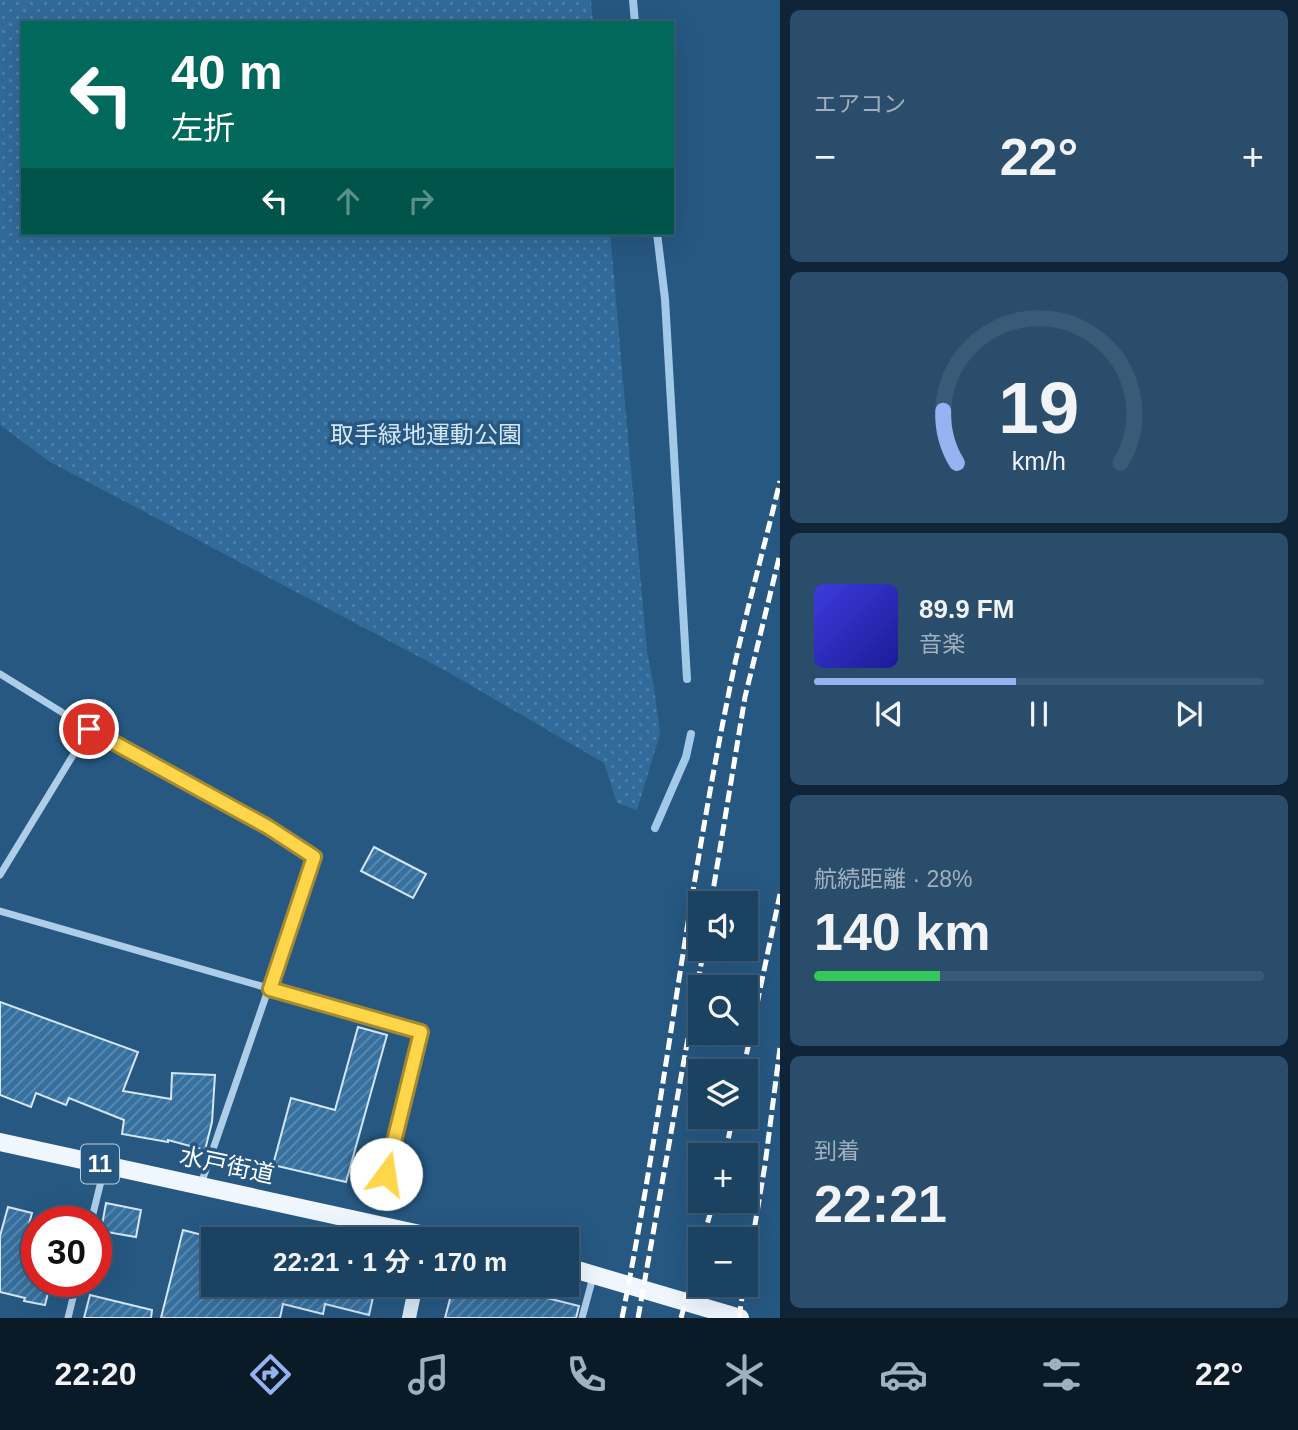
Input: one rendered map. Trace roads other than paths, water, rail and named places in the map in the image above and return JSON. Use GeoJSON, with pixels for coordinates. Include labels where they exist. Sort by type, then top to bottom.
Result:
{"type":"FeatureCollection","features":[{"type":"Feature","properties":{"kind":"main road","name":"水戸街道"},"geometry":{"type":"LineString","coordinates":[[0,1142],[201,1184],[385,1227]]}},
{"type":"Feature","properties":{"kind":"main road"},"geometry":{"type":"LineString","coordinates":[[579,1270],[740,1318]]}},
{"type":"Feature","properties":{"kind":"main road"},"geometry":{"type":"LineString","coordinates":[[409,1318],[413,1297]]}},
{"type":"Feature","properties":{"kind":"street"},"geometry":{"type":"LineString","coordinates":[[0,674],[89,729],[268,827],[314,857],[201,1184]]}},
{"type":"Feature","properties":{"kind":"street"},"geometry":{"type":"LineString","coordinates":[[0,875],[89,729]]}},
{"type":"Feature","properties":{"kind":"street"},"geometry":{"type":"LineString","coordinates":[[0,911],[421,1032],[380,1197]]}},
{"type":"Feature","properties":{"kind":"street"},"geometry":{"type":"LineString","coordinates":[[96,1206],[105,1165]]}},
{"type":"Feature","properties":{"kind":"street"},"geometry":{"type":"LineString","coordinates":[[582,1318],[594,1273]]}},
{"type":"Feature","properties":{"kind":"street"},"geometry":{"type":"LineString","coordinates":[[68,1318],[73,1297]]}},
{"type":"Feature","properties":{"kind":"waterway"},"geometry":{"type":"LineString","coordinates":[[633,0],[635,21]]}},
{"type":"Feature","properties":{"kind":"waterway"},"geometry":{"type":"LineString","coordinates":[[657,235],[665,299],[687,679]]}},
{"type":"Feature","properties":{"kind":"waterway"},"geometry":{"type":"LineString","coordinates":[[655,828],[686,757],[691,734]]}},
{"type":"Feature","properties":{"kind":"railway"},"geometry":{"type":"LineString","coordinates":[[622,1318],[713,774],[740,643],[780,481]]}},
{"type":"Feature","properties":{"kind":"railway"},"geometry":{"type":"LineString","coordinates":[[713,891],[745,697],[780,554]]}},
{"type":"Feature","properties":{"kind":"railway"},"geometry":{"type":"LineString","coordinates":[[746,1059],[780,894]]}},
{"type":"Feature","properties":{"kind":"railway"},"geometry":{"type":"LineString","coordinates":[[638,1318],[702,961]]}},
{"type":"Feature","properties":{"kind":"railway"},"geometry":{"type":"LineString","coordinates":[[755,1227],[780,1048]]}},
{"type":"Feature","properties":{"kind":"railway"},"geometry":{"type":"LineString","coordinates":[[727,1143],[730,1129]]}},
{"type":"Feature","properties":{"kind":"railway"},"geometry":{"type":"LineString","coordinates":[[706,1227],[710,1213]]}},
{"type":"Feature","properties":{"kind":"railway"},"geometry":{"type":"LineString","coordinates":[[681,1318],[688,1293]]}},
{"type":"Feature","properties":{"kind":"railway"},"geometry":{"type":"LineString","coordinates":[[739,1318],[742,1297]]}},
{"type":"Feature","properties":{"kind":"park label","name":"取手緑地運動公園"},"geometry":{"type":"Point","coordinates":[426,434]}}]}
